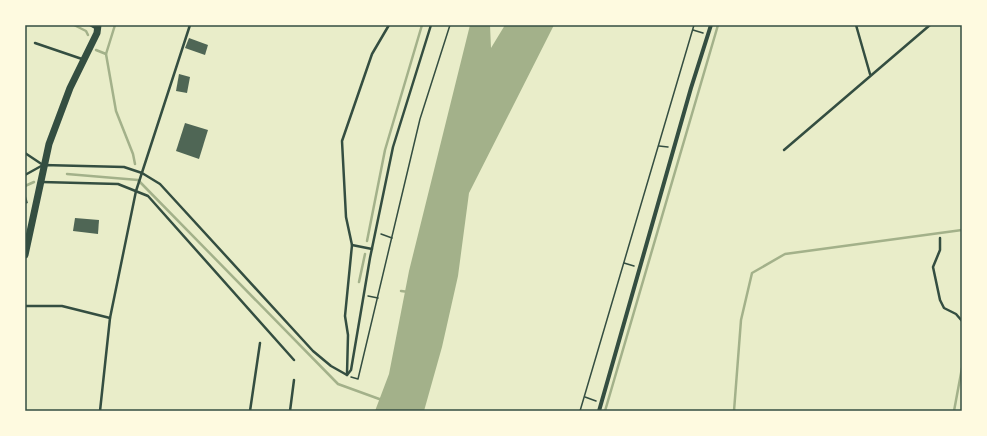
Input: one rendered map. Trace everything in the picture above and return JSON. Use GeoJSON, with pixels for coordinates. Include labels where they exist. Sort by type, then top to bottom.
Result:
{"type":"FeatureCollection","features":[{"type":"Feature","properties":{"kind":"main road"},"geometry":{"type":"LineString","coordinates":[[25,255],[35,215],[43,166],[70,88],[98,27]]}},
{"type":"Feature","properties":{"kind":"street"},"geometry":{"type":"LineString","coordinates":[[599,411],[641,269],[691,88],[711,25]]}},
{"type":"Feature","properties":{"kind":"lane"},"geometry":{"type":"LineString","coordinates":[[90,25],[98,27]]}},
{"type":"Feature","properties":{"kind":"lane"},"geometry":{"type":"LineString","coordinates":[[100,411],[110,318],[136,191],[190,25]]}},
{"type":"Feature","properties":{"kind":"lane"},"geometry":{"type":"LineString","coordinates":[[347,375],[348,335],[345,316],[352,245],[346,217],[342,141],[372,54],[389,25]]}},
{"type":"Feature","properties":{"kind":"lane"},"geometry":{"type":"LineString","coordinates":[[347,375],[351,370],[375,232],[393,147],[431,25]]}},
{"type":"Feature","properties":{"kind":"lane"},"geometry":{"type":"LineString","coordinates":[[856,25],[870,74]]}},
{"type":"Feature","properties":{"kind":"lane"},"geometry":{"type":"LineString","coordinates":[[784,150],[870,74],[930,25]]}},
{"type":"Feature","properties":{"kind":"lane"},"geometry":{"type":"LineString","coordinates":[[35,43],[84,60]]}},
{"type":"Feature","properties":{"kind":"lane"},"geometry":{"type":"LineString","coordinates":[[25,153],[43,166]]}},
{"type":"Feature","properties":{"kind":"lane"},"geometry":{"type":"LineString","coordinates":[[25,175],[43,166],[124,167],[142,173],[160,184],[313,351],[331,366],[347,375]]}},
{"type":"Feature","properties":{"kind":"lane"},"geometry":{"type":"LineString","coordinates":[[40,182],[118,184],[148,196],[294,360]]}},
{"type":"Feature","properties":{"kind":"lane"},"geometry":{"type":"LineString","coordinates":[[940,238],[939,254],[933,267],[940,300],[944,308],[956,314],[962,321]]}},
{"type":"Feature","properties":{"kind":"lane"},"geometry":{"type":"LineString","coordinates":[[352,245],[372,249]]}},
{"type":"Feature","properties":{"kind":"lane"},"geometry":{"type":"LineString","coordinates":[[25,306],[62,306],[110,318]]}},
{"type":"Feature","properties":{"kind":"lane"},"geometry":{"type":"LineString","coordinates":[[250,411],[260,343]]}},
{"type":"Feature","properties":{"kind":"lane"},"geometry":{"type":"LineString","coordinates":[[290,411],[294,380]]}},
{"type":"Feature","properties":{"kind":"path"},"geometry":{"type":"LineString","coordinates":[[347,375],[358,379],[420,119],[450,25]]}},
{"type":"Feature","properties":{"kind":"path"},"geometry":{"type":"LineString","coordinates":[[580,411],[694,25]]}},
{"type":"Feature","properties":{"kind":"path"},"geometry":{"type":"LineString","coordinates":[[693,30],[708,35]]}},
{"type":"Feature","properties":{"kind":"path"},"geometry":{"type":"LineString","coordinates":[[659,146],[675,149]]}},
{"type":"Feature","properties":{"kind":"path"},"geometry":{"type":"LineString","coordinates":[[375,232],[392,238]]}},
{"type":"Feature","properties":{"kind":"path"},"geometry":{"type":"LineString","coordinates":[[624,263],[641,269]]}},
{"type":"Feature","properties":{"kind":"path"},"geometry":{"type":"LineString","coordinates":[[364,294],[378,298]]}},
{"type":"Feature","properties":{"kind":"path"},"geometry":{"type":"LineString","coordinates":[[585,397],[602,403]]}},
{"type":"Feature","properties":{"kind":"shaded area"},"geometry":{"type":"Polygon","coordinates":[[[470,25],[490,25],[491,48],[505,25],[554,25],[469,193],[458,276],[442,347],[424,411],[375,411],[389,374],[409,271],[470,25]]]}},
{"type":"Feature","properties":{"kind":"building"},"geometry":{"type":"Polygon","coordinates":[[[189,38],[208,45],[205,55],[185,48],[189,38]]]}},
{"type":"Feature","properties":{"kind":"building"},"geometry":{"type":"Polygon","coordinates":[[[179,74],[190,77],[187,93],[176,91],[179,74]]]}},
{"type":"Feature","properties":{"kind":"building"},"geometry":{"type":"Polygon","coordinates":[[[185,123],[208,130],[199,159],[176,151],[185,123]]]}},
{"type":"Feature","properties":{"kind":"building"},"geometry":{"type":"Polygon","coordinates":[[[25,193],[28,203],[25,204],[25,193]]]}},
{"type":"Feature","properties":{"kind":"building"},"geometry":{"type":"Polygon","coordinates":[[[75,218],[99,220],[98,234],[73,231],[75,218]]]}},
{"type":"Feature","properties":{"kind":"waterway"},"geometry":{"type":"LineString","coordinates":[[74,25],[86,31],[88,35]]}},
{"type":"Feature","properties":{"kind":"waterway"},"geometry":{"type":"LineString","coordinates":[[106,54],[115,25]]}},
{"type":"Feature","properties":{"kind":"waterway"},"geometry":{"type":"LineString","coordinates":[[367,241],[385,150],[422,25]]}},
{"type":"Feature","properties":{"kind":"waterway"},"geometry":{"type":"LineString","coordinates":[[605,411],[718,25]]}},
{"type":"Feature","properties":{"kind":"waterway"},"geometry":{"type":"LineString","coordinates":[[96,50],[106,54],[116,111],[133,154],[135,164]]}},
{"type":"Feature","properties":{"kind":"waterway"},"geometry":{"type":"LineString","coordinates":[[67,174],[138,180],[338,384],[382,400]]}},
{"type":"Feature","properties":{"kind":"waterway"},"geometry":{"type":"LineString","coordinates":[[25,186],[34,182]]}},
{"type":"Feature","properties":{"kind":"waterway"},"geometry":{"type":"LineString","coordinates":[[734,411],[741,320],[752,273],[785,254],[962,230]]}},
{"type":"Feature","properties":{"kind":"waterway"},"geometry":{"type":"LineString","coordinates":[[359,282],[365,254]]}},
{"type":"Feature","properties":{"kind":"waterway"},"geometry":{"type":"LineString","coordinates":[[401,291],[409,292]]}},
{"type":"Feature","properties":{"kind":"waterway"},"geometry":{"type":"LineString","coordinates":[[954,411],[962,368]]}}]}
